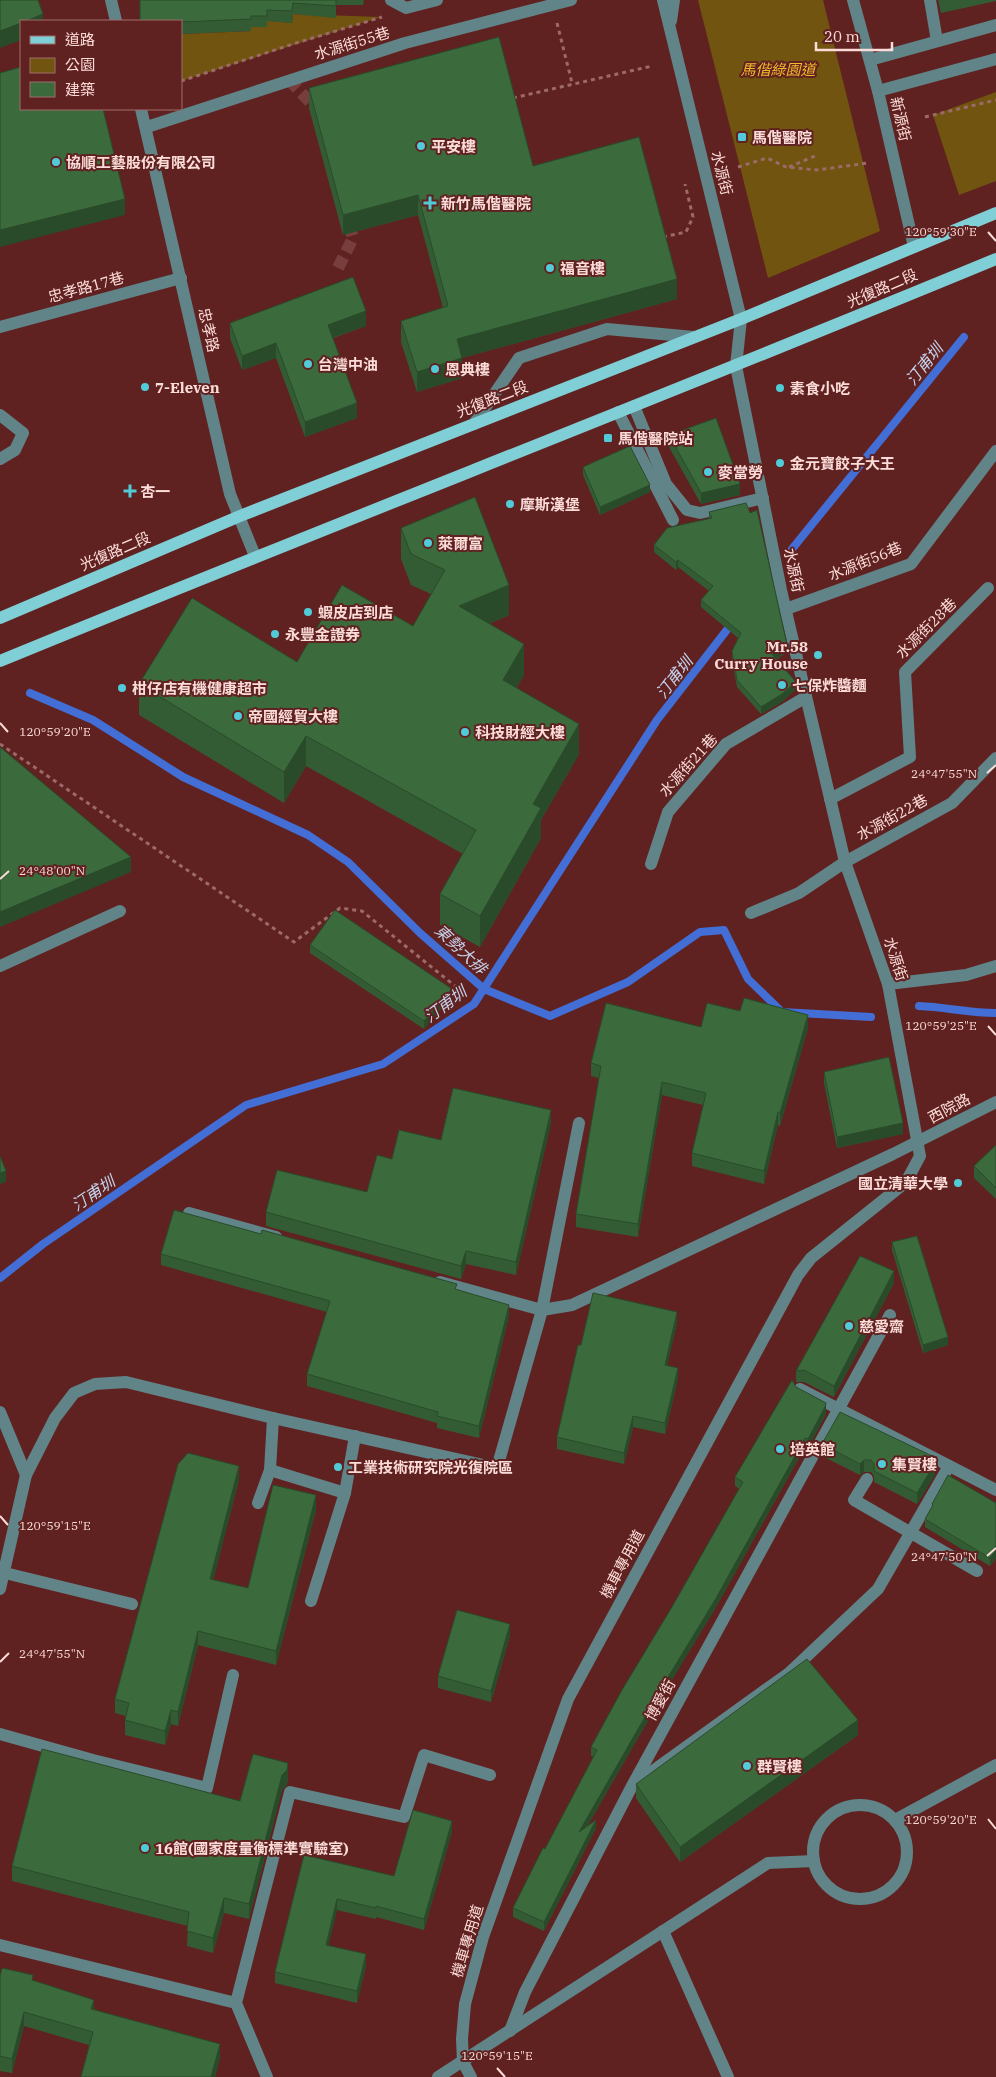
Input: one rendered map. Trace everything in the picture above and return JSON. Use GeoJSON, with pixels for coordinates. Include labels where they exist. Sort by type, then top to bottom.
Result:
{"type":"FeatureCollection","features":[{"type":"Feature","properties":{"kind":"main road","name":"光復路二段"},"geometry":{"type":"LineString","coordinates":[[0,618],[240,516],[741,319],[996,214]]}},
{"type":"Feature","properties":{"kind":"main road","name":"光復路二段"},"geometry":{"type":"LineString","coordinates":[[0,661],[255,556],[736,366],[996,258]]}},
{"type":"Feature","properties":{"kind":"street"},"geometry":{"type":"LineString","coordinates":[[111,0],[116,20]]}},
{"type":"Feature","properties":{"kind":"street","name":"水源街55巷"},"geometry":{"type":"LineString","coordinates":[[391,0],[406,8]]}},
{"type":"Feature","properties":{"kind":"street"},"geometry":{"type":"LineString","coordinates":[[406,8],[437,0]]}},
{"type":"Feature","properties":{"kind":"street","name":"水源街55巷"},"geometry":{"type":"LineString","coordinates":[[147,127],[405,44],[571,0]]}},
{"type":"Feature","properties":{"kind":"street","name":"水源街"},"geometry":{"type":"LineString","coordinates":[[663,0],[741,319],[736,366],[786,609],[845,862],[888,984],[917,1143]]}},
{"type":"Feature","properties":{"kind":"street"},"geometry":{"type":"LineString","coordinates":[[670,29],[674,0]]}},
{"type":"Feature","properties":{"kind":"street","name":"新源街"},"geometry":{"type":"LineString","coordinates":[[853,0],[878,91],[914,247]]}},
{"type":"Feature","properties":{"kind":"street"},"geometry":{"type":"LineString","coordinates":[[930,0],[937,41]]}},
{"type":"Feature","properties":{"kind":"street"},"geometry":{"type":"LineString","coordinates":[[870,60],[996,24]]}},
{"type":"Feature","properties":{"kind":"street"},"geometry":{"type":"LineString","coordinates":[[878,91],[996,59]]}},
{"type":"Feature","properties":{"kind":"street","name":"忠孝路"},"geometry":{"type":"LineString","coordinates":[[142,110],[230,494],[255,556]]}},
{"type":"Feature","properties":{"kind":"street","name":"忠孝路17巷"},"geometry":{"type":"LineString","coordinates":[[0,327],[181,278]]}},
{"type":"Feature","properties":{"kind":"street"},"geometry":{"type":"LineString","coordinates":[[474,424],[520,358],[607,329],[694,337]]}},
{"type":"Feature","properties":{"kind":"street"},"geometry":{"type":"LineString","coordinates":[[634,406],[666,484],[687,510],[700,513],[762,498]]}},
{"type":"Feature","properties":{"kind":"street"},"geometry":{"type":"LineString","coordinates":[[618,412],[673,520]]}},
{"type":"Feature","properties":{"kind":"street"},"geometry":{"type":"LineString","coordinates":[[0,415],[23,434],[15,450],[0,459]]}},
{"type":"Feature","properties":{"kind":"street","name":"水源街56巷"},"geometry":{"type":"LineString","coordinates":[[786,609],[911,564],[996,452]]}},
{"type":"Feature","properties":{"kind":"street","name":"水源街28巷"},"geometry":{"type":"LineString","coordinates":[[830,799],[910,757],[905,672],[988,588]]}},
{"type":"Feature","properties":{"kind":"street","name":"水源街21巷"},"geometry":{"type":"LineString","coordinates":[[651,864],[668,812],[726,744],[806,697]]}},
{"type":"Feature","properties":{"kind":"street","name":"水源街22巷"},"geometry":{"type":"LineString","coordinates":[[751,913],[799,892],[845,862],[952,803],[996,758]]}},
{"type":"Feature","properties":{"kind":"street"},"geometry":{"type":"LineString","coordinates":[[0,966],[120,911]]}},
{"type":"Feature","properties":{"kind":"street"},"geometry":{"type":"LineString","coordinates":[[888,984],[966,975],[996,966]]}},
{"type":"Feature","properties":{"kind":"street","name":"西院路"},"geometry":{"type":"LineString","coordinates":[[542,1310],[572,1305],[917,1143],[996,1102]]}},
{"type":"Feature","properties":{"kind":"street"},"geometry":{"type":"LineString","coordinates":[[0,1589],[26,1476],[55,1418],[69,1399],[74,1393],[95,1384],[126,1382],[273,1418],[497,1468],[542,1310],[579,1123]]}},
{"type":"Feature","properties":{"kind":"street","name":"機車專用道"},"geometry":{"type":"LineString","coordinates":[[463,2062],[462,2039],[465,2004],[483,1937],[568,1699],[798,1275],[811,1258],[906,1182],[920,1156],[917,1143]]}},
{"type":"Feature","properties":{"kind":"street"},"geometry":{"type":"LineString","coordinates":[[190,1214],[285,1239]]}},
{"type":"Feature","properties":{"kind":"street"},"geometry":{"type":"LineString","coordinates":[[427,1278],[542,1310]]}},
{"type":"Feature","properties":{"kind":"street","name":"博愛街"},"geometry":{"type":"LineString","coordinates":[[510,2031],[525,1992],[632,1786],[890,1315]]}},
{"type":"Feature","properties":{"kind":"street"},"geometry":{"type":"LineString","coordinates":[[800,1389],[996,1490]]}},
{"type":"Feature","properties":{"kind":"street"},"geometry":{"type":"LineString","coordinates":[[0,1412],[26,1476]]}},
{"type":"Feature","properties":{"kind":"street"},"geometry":{"type":"LineString","coordinates":[[258,1503],[270,1470],[273,1418]]}},
{"type":"Feature","properties":{"kind":"street"},"geometry":{"type":"LineString","coordinates":[[311,1601],[345,1493],[355,1436]]}},
{"type":"Feature","properties":{"kind":"street"},"geometry":{"type":"LineString","coordinates":[[632,1786],[789,1673],[878,1589],[948,1466]]}},
{"type":"Feature","properties":{"kind":"street"},"geometry":{"type":"LineString","coordinates":[[270,1470],[345,1493]]}},
{"type":"Feature","properties":{"kind":"street"},"geometry":{"type":"LineString","coordinates":[[867,1479],[854,1500],[977,1571]]}},
{"type":"Feature","properties":{"kind":"street"},"geometry":{"type":"LineString","coordinates":[[5,1573],[132,1604]]}},
{"type":"Feature","properties":{"kind":"street"},"geometry":{"type":"LineString","coordinates":[[0,1734],[92,1760],[207,1788],[233,1675]]}},
{"type":"Feature","properties":{"kind":"street"},"geometry":{"type":"LineString","coordinates":[[267,2077],[236,2003],[290,1792],[404,1817],[424,1755],[490,1775]]}},
{"type":"Feature","properties":{"kind":"street"},"geometry":{"type":"LineString","coordinates":[[895,1820],[996,1765]]}},
{"type":"Feature","properties":{"kind":"street"},"geometry":{"type":"LineString","coordinates":[[854,1805],[869,1806],[883,1810],[895,1820],[903,1833],[907,1847],[906,1863],[900,1878],[889,1890],[875,1897],[859,1900],[843,1896],[829,1888],[819,1876],[814,1861],[813,1846],[818,1831],[827,1819],[839,1810],[854,1805]]}},
{"type":"Feature","properties":{"kind":"street"},"geometry":{"type":"LineString","coordinates":[[438,2077],[768,1863],[814,1861]]}},
{"type":"Feature","properties":{"kind":"street"},"geometry":{"type":"LineString","coordinates":[[663,1931],[728,2077]]}},
{"type":"Feature","properties":{"kind":"street"},"geometry":{"type":"LineString","coordinates":[[0,1945],[236,2003]]}},
{"type":"Feature","properties":{"kind":"street"},"geometry":{"type":"LineString","coordinates":[[463,2062],[471,2077]]}},
{"type":"Feature","properties":{"kind":"path"},"geometry":{"type":"LineString","coordinates":[[553,5],[572,83]]}},
{"type":"Feature","properties":{"kind":"path"},"geometry":{"type":"LineString","coordinates":[[182,81],[296,43],[365,23],[406,8]]}},
{"type":"Feature","properties":{"kind":"path"},"geometry":{"type":"LineString","coordinates":[[510,99],[572,83],[652,66]]}},
{"type":"Feature","properties":{"kind":"path"},"geometry":{"type":"LineString","coordinates":[[925,117],[996,100]]}},
{"type":"Feature","properties":{"kind":"path"},"geometry":{"type":"LineString","coordinates":[[786,167],[815,156]]}},
{"type":"Feature","properties":{"kind":"path"},"geometry":{"type":"LineString","coordinates":[[738,168],[766,158],[786,167],[817,170],[868,163]]}},
{"type":"Feature","properties":{"kind":"path"},"geometry":{"type":"LineString","coordinates":[[660,238],[686,232],[693,217],[685,184]]}},
{"type":"Feature","properties":{"kind":"path"},"geometry":{"type":"LineString","coordinates":[[0,744],[294,942],[340,908],[362,911],[460,990]]}},
{"type":"Feature","properties":{"kind":"green space","name":"馬偕綠園道"},"geometry":{"type":"Polygon","coordinates":[[[698,0],[823,0],[880,231],[768,278],[698,0]]]}},
{"type":"Feature","properties":{"kind":"green space"},"geometry":{"type":"Polygon","coordinates":[[[293,14],[381,17],[182,81],[182,34],[251,31],[251,19],[292,23],[293,14]]]}},
{"type":"Feature","properties":{"kind":"green space"},"geometry":{"type":"Polygon","coordinates":[[[996,92],[996,181],[959,195],[933,115],[996,92]]]}},
{"type":"Feature","properties":{"kind":"building"},"geometry":{"type":"Polygon","coordinates":[[[0,0],[38,0],[43,14],[28,20],[20,20],[20,23],[0,31],[0,0]]]}},
{"type":"Feature","properties":{"kind":"building"},"geometry":{"type":"Polygon","coordinates":[[[140,0],[336,0],[336,6],[293,3],[292,11],[267,10],[267,16],[251,16],[251,19],[182,22],[182,20],[140,20],[140,0]]]}},
{"type":"Feature","properties":{"kind":"building"},"geometry":{"type":"Polygon","coordinates":[[[499,37],[533,166],[639,137],[677,279],[457,339],[462,358],[417,372],[401,321],[448,306],[418,195],[343,215],[309,88],[499,37]]]}},
{"type":"Feature","properties":{"kind":"building","name":"協順工藝股份有限公司"},"geometry":{"type":"Polygon","coordinates":[[[20,67],[20,110],[103,110],[125,199],[0,230],[0,73],[20,67]]]}},
{"type":"Feature","properties":{"kind":"building","name":"台灣中油"},"geometry":{"type":"Polygon","coordinates":[[[353,277],[366,311],[328,325],[357,403],[305,422],[276,343],[242,356],[230,323],[353,277]]]}},
{"type":"Feature","properties":{"kind":"building","name":"麥當勞"},"geometry":{"type":"Polygon","coordinates":[[[716,418],[740,484],[701,493],[669,435],[716,418]]]}},
{"type":"Feature","properties":{"kind":"building"},"geometry":{"type":"Polygon","coordinates":[[[630,446],[650,485],[600,507],[583,467],[630,446]]]}},
{"type":"Feature","properties":{"kind":"building"},"geometry":{"type":"Polygon","coordinates":[[[475,497],[509,585],[459,606],[524,644],[503,680],[579,724],[533,804],[541,808],[480,916],[440,894],[476,830],[306,736],[284,772],[139,684],[192,598],[297,662],[342,585],[413,626],[445,570],[411,554],[401,528],[475,497]]]}},
{"type":"Feature","properties":{"kind":"building"},"geometry":{"type":"Polygon","coordinates":[[[746,503],[750,513],[757,510],[787,644],[772,654],[796,682],[782,694],[761,707],[737,680],[732,651],[741,633],[701,600],[713,586],[654,545],[667,528],[712,518],[709,512],[746,503]]]}},
{"type":"Feature","properties":{"kind":"building"},"geometry":{"type":"Polygon","coordinates":[[[0,747],[131,857],[0,912],[0,747]]]}},
{"type":"Feature","properties":{"kind":"building"},"geometry":{"type":"Polygon","coordinates":[[[335,910],[452,989],[424,1021],[310,945],[335,910]]]}},
{"type":"Feature","properties":{"kind":"building"},"geometry":{"type":"Polygon","coordinates":[[[744,998],[808,1015],[780,1113],[778,1112],[764,1171],[692,1153],[706,1093],[662,1082],[638,1224],[576,1214],[601,1066],[591,1063],[606,1003],[701,1027],[707,1003],[740,1011],[744,998]]]}},
{"type":"Feature","properties":{"kind":"building"},"geometry":{"type":"Polygon","coordinates":[[[889,1057],[903,1123],[837,1137],[824,1072],[889,1057]]]}},
{"type":"Feature","properties":{"kind":"building"},"geometry":{"type":"Polygon","coordinates":[[[453,1088],[551,1110],[516,1262],[466,1251],[461,1266],[266,1212],[277,1170],[367,1192],[377,1155],[392,1159],[399,1130],[441,1140],[453,1088]]]}},
{"type":"Feature","properties":{"kind":"building"},"geometry":{"type":"Polygon","coordinates":[[[996,1145],[996,1188],[974,1166],[996,1145]]]}},
{"type":"Feature","properties":{"kind":"building"},"geometry":{"type":"Polygon","coordinates":[[[0,1156],[6,1171],[0,1173],[0,1156]]]}},
{"type":"Feature","properties":{"kind":"building"},"geometry":{"type":"Polygon","coordinates":[[[174,1210],[261,1234],[262,1230],[457,1284],[455,1289],[509,1305],[479,1426],[437,1416],[438,1412],[307,1374],[330,1301],[161,1254],[174,1210]]]}},
{"type":"Feature","properties":{"kind":"building"},"geometry":{"type":"Polygon","coordinates":[[[917,1236],[948,1337],[923,1345],[892,1242],[917,1236]]]}},
{"type":"Feature","properties":{"kind":"building","name":"慈愛齋"},"geometry":{"type":"Polygon","coordinates":[[[860,1256],[894,1271],[834,1386],[804,1370],[796,1371],[860,1256]]]}},
{"type":"Feature","properties":{"kind":"building"},"geometry":{"type":"Polygon","coordinates":[[[593,1293],[677,1312],[665,1365],[678,1368],[665,1423],[633,1416],[624,1453],[557,1437],[578,1345],[581,1345],[593,1293]]]}},
{"type":"Feature","properties":{"kind":"building"},"geometry":{"type":"Polygon","coordinates":[[[792,1380],[796,1387],[826,1403],[825,1407],[808,1439],[805,1438],[715,1600],[665,1682],[579,1832],[596,1820],[544,1922],[513,1908],[543,1848],[545,1849],[597,1750],[591,1747],[743,1482],[735,1477],[792,1380]]]}},
{"type":"Feature","properties":{"kind":"building","name":"集賢樓"},"geometry":{"type":"Polygon","coordinates":[[[840,1412],[932,1456],[930,1460],[935,1463],[917,1493],[874,1471],[874,1464],[871,1460],[864,1460],[860,1464],[822,1444],[840,1412]]]}},
{"type":"Feature","properties":{"kind":"building"},"geometry":{"type":"Polygon","coordinates":[[[188,1453],[239,1466],[210,1579],[248,1588],[273,1485],[316,1495],[276,1651],[198,1631],[178,1712],[171,1710],[165,1731],[125,1720],[129,1703],[115,1699],[178,1464],[188,1453]]]}},
{"type":"Feature","properties":{"kind":"building"},"geometry":{"type":"Polygon","coordinates":[[[948,1475],[996,1503],[996,1550],[990,1558],[925,1519],[948,1475]]]}},
{"type":"Feature","properties":{"kind":"building"},"geometry":{"type":"Polygon","coordinates":[[[457,1610],[510,1624],[491,1691],[438,1676],[457,1610]]]}},
{"type":"Feature","properties":{"kind":"building","name":"群賢樓"},"geometry":{"type":"Polygon","coordinates":[[[807,1659],[858,1720],[680,1847],[636,1784],[807,1659]]]}},
{"type":"Feature","properties":{"kind":"building","name":"16館(國家度量衡標準實驗室)"},"geometry":{"type":"Polygon","coordinates":[[[42,1749],[240,1801],[253,1754],[288,1763],[287,1770],[282,1775],[249,1904],[224,1898],[213,1938],[187,1931],[189,1912],[12,1866],[42,1749]]]}},
{"type":"Feature","properties":{"kind":"building"},"geometry":{"type":"Polygon","coordinates":[[[413,1810],[452,1821],[424,1919],[376,1906],[376,1908],[337,1899],[326,1945],[366,1954],[357,1991],[275,1972],[304,1855],[394,1876],[413,1810]]]}},
{"type":"Feature","properties":{"kind":"building"},"geometry":{"type":"Polygon","coordinates":[[[2,1968],[33,1975],[32,1980],[94,2000],[91,2009],[220,2044],[211,2077],[81,2077],[93,2032],[24,2012],[12,2059],[0,2056],[0,1976],[2,1968]]]}},
{"type":"Feature","properties":{"kind":"waterway","name":"汀甫圳"},"geometry":{"type":"LineString","coordinates":[[792,549],[964,337]]}},
{"type":"Feature","properties":{"kind":"waterway","name":"汀甫圳"},"geometry":{"type":"LineString","coordinates":[[0,1278],[43,1244],[246,1105],[383,1064],[474,1004],[657,720],[733,622]]}},
{"type":"Feature","properties":{"kind":"waterway","name":"東勢大排"},"geometry":{"type":"LineString","coordinates":[[30,693],[93,720],[183,777],[308,835],[348,862],[420,933],[484,989],[550,1016],[628,982],[700,932],[724,930],[748,979],[782,1012],[871,1017]]}},
{"type":"Feature","properties":{"kind":"waterway","name":"東勢大排"},"geometry":{"type":"LineString","coordinates":[[919,1006],[996,1013]]}},
{"type":"Feature","properties":{"kind":"tunnel"},"geometry":{"type":"LineString","coordinates":[[289,80],[315,107],[317,114]]}},
{"type":"Feature","properties":{"kind":"tunnel"},"geometry":{"type":"LineString","coordinates":[[338,268],[353,238],[347,217]]}},
{"type":"Feature","properties":{"kind":"place","name":"馬偕醫院"},"geometry":{"type":"Point","coordinates":[742,137]}},
{"type":"Feature","properties":{"kind":"place","name":"平安樓"},"geometry":{"type":"Point","coordinates":[421,146]}},
{"type":"Feature","properties":{"kind":"place","name":"協順工藝股份有限公司"},"geometry":{"type":"Point","coordinates":[56,162]}},
{"type":"Feature","properties":{"kind":"place","name":"新竹馬偕醫院"},"geometry":{"type":"Point","coordinates":[430,203]}},
{"type":"Feature","properties":{"kind":"place","name":"福音樓"},"geometry":{"type":"Point","coordinates":[550,268]}},
{"type":"Feature","properties":{"kind":"place","name":"台灣中油"},"geometry":{"type":"Point","coordinates":[308,364]}},
{"type":"Feature","properties":{"kind":"place","name":"恩典樓"},"geometry":{"type":"Point","coordinates":[435,369]}},
{"type":"Feature","properties":{"kind":"place","name":"7-Eleven"},"geometry":{"type":"Point","coordinates":[145,387]}},
{"type":"Feature","properties":{"kind":"place","name":"素食小吃"},"geometry":{"type":"Point","coordinates":[780,388]}},
{"type":"Feature","properties":{"kind":"place","name":"馬偕醫院站"},"geometry":{"type":"Point","coordinates":[608,438]}},
{"type":"Feature","properties":{"kind":"place","name":"金元寶餃子大王"},"geometry":{"type":"Point","coordinates":[780,463]}},
{"type":"Feature","properties":{"kind":"place","name":"麥當勞"},"geometry":{"type":"Point","coordinates":[708,472]}},
{"type":"Feature","properties":{"kind":"place","name":"杏一"},"geometry":{"type":"Point","coordinates":[130,491]}},
{"type":"Feature","properties":{"kind":"place","name":"摩斯漢堡"},"geometry":{"type":"Point","coordinates":[510,504]}},
{"type":"Feature","properties":{"kind":"place","name":"萊爾富"},"geometry":{"type":"Point","coordinates":[428,543]}},
{"type":"Feature","properties":{"kind":"place","name":"蝦皮店到店"},"geometry":{"type":"Point","coordinates":[308,612]}},
{"type":"Feature","properties":{"kind":"place","name":"永豐金證券"},"geometry":{"type":"Point","coordinates":[275,634]}},
{"type":"Feature","properties":{"kind":"place","name":"Mr.58 Curry House"},"geometry":{"type":"Point","coordinates":[818,655]}},
{"type":"Feature","properties":{"kind":"place","name":"七保炸醬麵"},"geometry":{"type":"Point","coordinates":[782,685]}},
{"type":"Feature","properties":{"kind":"place","name":"柑仔店有機健康超市"},"geometry":{"type":"Point","coordinates":[122,688]}},
{"type":"Feature","properties":{"kind":"place","name":"帝國經貿大樓"},"geometry":{"type":"Point","coordinates":[238,716]}},
{"type":"Feature","properties":{"kind":"place","name":"科技財經大樓"},"geometry":{"type":"Point","coordinates":[465,732]}},
{"type":"Feature","properties":{"kind":"place","name":"國立清華大學"},"geometry":{"type":"Point","coordinates":[958,1183]}},
{"type":"Feature","properties":{"kind":"place","name":"慈愛齋"},"geometry":{"type":"Point","coordinates":[849,1326]}},
{"type":"Feature","properties":{"kind":"place","name":"培英館"},"geometry":{"type":"Point","coordinates":[780,1449]}},
{"type":"Feature","properties":{"kind":"place","name":"集賢樓"},"geometry":{"type":"Point","coordinates":[882,1464]}},
{"type":"Feature","properties":{"kind":"place","name":"工業技術研究院光復院區"},"geometry":{"type":"Point","coordinates":[338,1467]}},
{"type":"Feature","properties":{"kind":"place","name":"群賢樓"},"geometry":{"type":"Point","coordinates":[747,1766]}},
{"type":"Feature","properties":{"kind":"place","name":"16館(國家度量衡標準實驗室)"},"geometry":{"type":"Point","coordinates":[145,1848]}}]}
